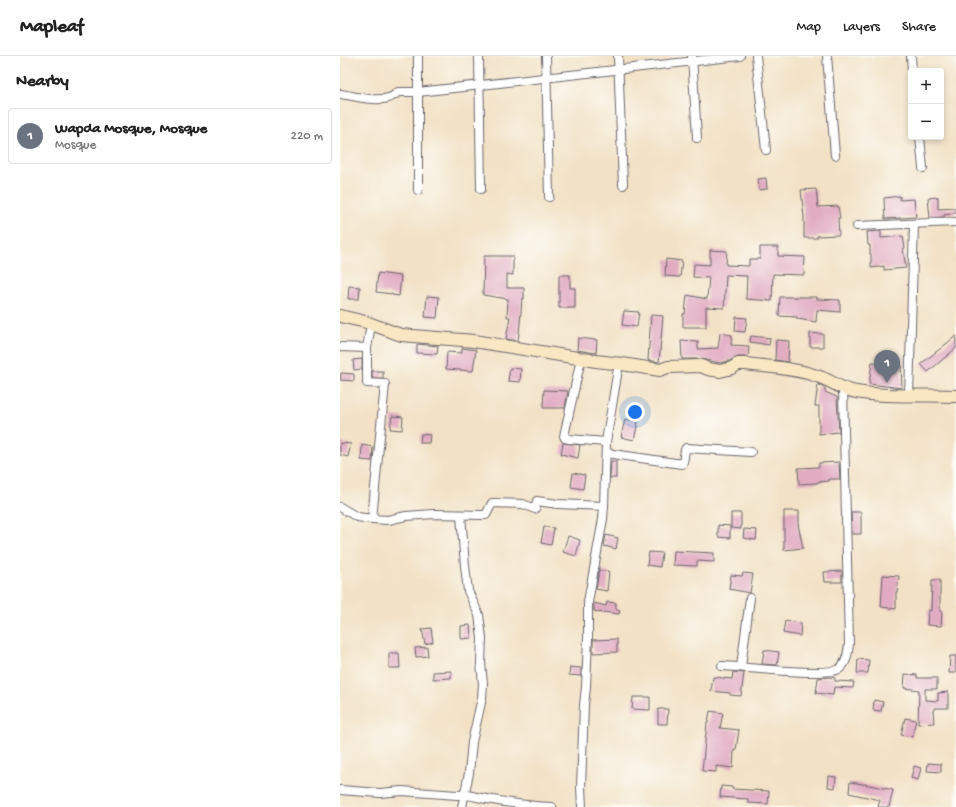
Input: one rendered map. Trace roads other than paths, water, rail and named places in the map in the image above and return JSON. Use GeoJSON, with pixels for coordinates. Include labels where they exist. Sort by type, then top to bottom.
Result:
{"type":"FeatureCollection","features":[{"type":"Feature","properties":{"kind":"street"},"geometry":{"type":"LineString","coordinates":[[418,56],[418,190]]}},
{"type":"Feature","properties":{"kind":"street"},"geometry":{"type":"LineString","coordinates":[[480,56],[479,86],[481,189]]}},
{"type":"Feature","properties":{"kind":"street"},"geometry":{"type":"LineString","coordinates":[[546,56],[549,197]]}},
{"type":"Feature","properties":{"kind":"street"},"geometry":{"type":"LineString","coordinates":[[618,56],[623,185]]}},
{"type":"Feature","properties":{"kind":"street"},"geometry":{"type":"LineString","coordinates":[[340,94],[381,100],[390,99],[398,92],[418,92],[479,86],[618,70],[692,59],[740,56]]}},
{"type":"Feature","properties":{"kind":"street"},"geometry":{"type":"LineString","coordinates":[[756,56],[766,150]]}},
{"type":"Feature","properties":{"kind":"street"},"geometry":{"type":"LineString","coordinates":[[827,56],[835,155]]}},
{"type":"Feature","properties":{"kind":"street"},"geometry":{"type":"LineString","coordinates":[[911,56],[912,68]]}},
{"type":"Feature","properties":{"kind":"street"},"geometry":{"type":"LineString","coordinates":[[692,59],[697,138]]}},
{"type":"Feature","properties":{"kind":"street"},"geometry":{"type":"LineString","coordinates":[[920,140],[923,168]]}},
{"type":"Feature","properties":{"kind":"street"},"geometry":{"type":"LineString","coordinates":[[857,226],[956,222]]}},
{"type":"Feature","properties":{"kind":"street"},"geometry":{"type":"LineString","coordinates":[[909,396],[914,224]]}},
{"type":"Feature","properties":{"kind":"street"},"geometry":{"type":"LineString","coordinates":[[340,316],[371,324],[401,335],[474,341],[581,359],[660,370],[668,367],[701,366],[708,369],[720,370],[732,368],[738,364],[783,369],[819,376],[842,389],[857,392],[909,396],[956,396]]}},
{"type":"Feature","properties":{"kind":"street"},"geometry":{"type":"LineString","coordinates":[[371,324],[367,348],[367,383],[385,384],[372,520]]}},
{"type":"Feature","properties":{"kind":"street"},"geometry":{"type":"LineString","coordinates":[[340,347],[367,348]]}},
{"type":"Feature","properties":{"kind":"street"},"geometry":{"type":"LineString","coordinates":[[581,359],[564,436],[565,438],[569,439],[606,442]]}},
{"type":"Feature","properties":{"kind":"street"},"geometry":{"type":"LineString","coordinates":[[582,807],[588,602],[602,526],[606,442],[619,364]]}},
{"type":"Feature","properties":{"kind":"street"},"geometry":{"type":"LineString","coordinates":[[722,666],[814,672],[839,669],[844,664],[848,654],[848,644],[842,389]]}},
{"type":"Feature","properties":{"kind":"street"},"geometry":{"type":"LineString","coordinates":[[606,452],[682,464],[686,448],[751,452]]}},
{"type":"Feature","properties":{"kind":"street"},"geometry":{"type":"LineString","coordinates":[[340,507],[357,517],[372,520],[388,520],[406,516],[434,514],[486,515],[492,503],[523,504],[535,509],[537,501],[558,504],[604,506]]}},
{"type":"Feature","properties":{"kind":"street"},"geometry":{"type":"LineString","coordinates":[[462,515],[468,591],[479,615],[482,638],[481,663],[483,684],[482,698],[472,742],[469,772],[462,807]]}},
{"type":"Feature","properties":{"kind":"street"},"geometry":{"type":"LineString","coordinates":[[741,667],[750,598]]}},
{"type":"Feature","properties":{"kind":"street"},"geometry":{"type":"LineString","coordinates":[[340,790],[380,793],[402,791],[457,795],[465,794],[520,805],[552,807]]}},
{"type":"Feature","properties":{"kind":"place","name":"Wapda Mosque, Mosque"},"geometry":{"type":"Point","coordinates":[887,383]}}]}
